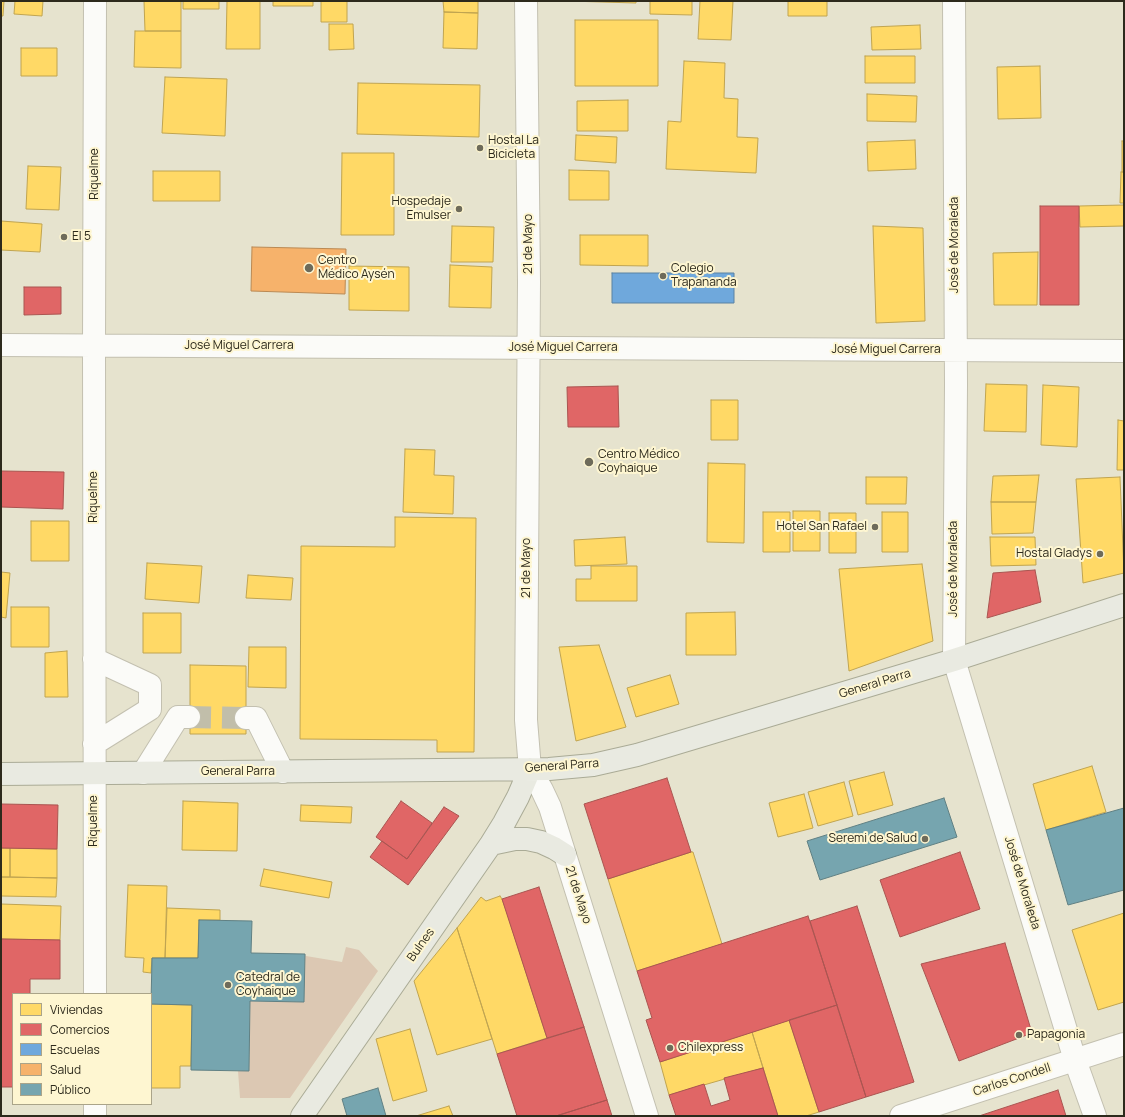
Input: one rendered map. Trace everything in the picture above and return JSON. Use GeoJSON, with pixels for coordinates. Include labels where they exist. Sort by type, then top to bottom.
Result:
{"type":"FeatureCollection","features":[{"type":"Feature","properties":{"kind":"main road","name":"General Parra"},"geometry":{"type":"LineString","coordinates":[[1,774],[571,768],[615,761],[954,660],[1124,605]]}},
{"type":"Feature","properties":{"kind":"main road","name":"Bulnes"},"geometry":{"type":"LineString","coordinates":[[302,1116],[491,844],[518,797],[530,769]]}},
{"type":"Feature","properties":{"kind":"main road"},"geometry":{"type":"LineString","coordinates":[[491,844],[515,839],[527,839],[541,842],[554,848],[565,856]]}},
{"type":"Feature","properties":{"kind":"street","name":"Riquelme"},"geometry":{"type":"LineString","coordinates":[[95,1],[95,993]]}},
{"type":"Feature","properties":{"kind":"street","name":"21 de Mayo"},"geometry":{"type":"LineString","coordinates":[[526,1],[529,348],[526,720],[530,769],[550,807],[648,1116]]}},
{"type":"Feature","properties":{"kind":"street","name":"José de Moraleda"},"geometry":{"type":"LineString","coordinates":[[954,1],[956,350],[954,660],[1075,1060],[1094,1116]]}},
{"type":"Feature","properties":{"kind":"street","name":"José Miguel Carrera"},"geometry":{"type":"LineString","coordinates":[[1,345],[1124,351]]}},
{"type":"Feature","properties":{"kind":"street"},"geometry":{"type":"LineString","coordinates":[[94,659],[150,685],[150,709]]}},
{"type":"Feature","properties":{"kind":"street"},"geometry":{"type":"LineString","coordinates":[[94,744],[150,709],[184,717],[143,773]]}},
{"type":"Feature","properties":{"kind":"street"},"geometry":{"type":"LineString","coordinates":[[246,718],[256,718],[283,772]]}},
{"type":"Feature","properties":{"kind":"street","name":"Carlos Condell"},"geometry":{"type":"LineString","coordinates":[[901,1116],[1124,1044]]}},
{"type":"Feature","properties":{"kind":"street"},"geometry":{"type":"LineString","coordinates":[[95,1105],[95,1116]]}},
{"type":"Feature","properties":{"kind":"shaded area"},"geometry":{"type":"Polygon","coordinates":[[[346,947],[359,950],[378,971],[290,1098],[240,1098],[238,1071],[249,1071],[250,1001],[304,1002],[305,954],[306,956],[342,962],[346,947]]]}},
{"type":"Feature","properties":{"kind":"building: Viviendas"},"geometry":{"type":"Polygon","coordinates":[[[1,1],[4,1],[3,16],[1,16],[1,1]]]}},
{"type":"Feature","properties":{"kind":"building: Viviendas"},"geometry":{"type":"Polygon","coordinates":[[[15,1],[43,1],[42,16],[14,14],[15,1]]]}},
{"type":"Feature","properties":{"kind":"building: Viviendas"},"geometry":{"type":"Polygon","coordinates":[[[144,1],[181,1],[181,31],[145,31],[144,1]]]}},
{"type":"Feature","properties":{"kind":"building: Viviendas"},"geometry":{"type":"Polygon","coordinates":[[[183,1],[219,1],[219,9],[183,9],[183,1]]]}},
{"type":"Feature","properties":{"kind":"building: Viviendas"},"geometry":{"type":"Polygon","coordinates":[[[227,1],[260,1],[260,49],[226,49],[227,1]]]}},
{"type":"Feature","properties":{"kind":"building: Viviendas"},"geometry":{"type":"Polygon","coordinates":[[[273,1],[313,1],[313,6],[273,6],[273,1]]]}},
{"type":"Feature","properties":{"kind":"building: Viviendas"},"geometry":{"type":"Polygon","coordinates":[[[321,1],[347,1],[347,22],[321,22],[321,1]]]}},
{"type":"Feature","properties":{"kind":"building: Viviendas"},"geometry":{"type":"Polygon","coordinates":[[[443,1],[478,1],[478,13],[444,12],[443,1]]]}},
{"type":"Feature","properties":{"kind":"building: Viviendas"},"geometry":{"type":"Polygon","coordinates":[[[568,1],[636,1],[636,3],[568,1]]]}},
{"type":"Feature","properties":{"kind":"building: Viviendas"},"geometry":{"type":"Polygon","coordinates":[[[650,1],[692,1],[692,15],[650,14],[650,1]]]}},
{"type":"Feature","properties":{"kind":"building: Viviendas"},"geometry":{"type":"Polygon","coordinates":[[[700,1],[733,1],[731,40],[698,39],[700,1]]]}},
{"type":"Feature","properties":{"kind":"building: Viviendas"},"geometry":{"type":"Polygon","coordinates":[[[788,1],[827,1],[827,16],[788,16],[788,1]]]}},
{"type":"Feature","properties":{"kind":"building: Viviendas"},"geometry":{"type":"Polygon","coordinates":[[[444,12],[478,13],[477,49],[443,48],[444,12]]]}},
{"type":"Feature","properties":{"kind":"building: Viviendas"},"geometry":{"type":"Polygon","coordinates":[[[575,20],[658,20],[658,86],[575,86],[575,20]]]}},
{"type":"Feature","properties":{"kind":"building: Viviendas"},"geometry":{"type":"Polygon","coordinates":[[[329,24],[353,24],[354,49],[329,50],[329,24]]]}},
{"type":"Feature","properties":{"kind":"building: Viviendas"},"geometry":{"type":"Polygon","coordinates":[[[920,25],[921,49],[872,50],[871,27],[920,25]]]}},
{"type":"Feature","properties":{"kind":"building: Viviendas"},"geometry":{"type":"Polygon","coordinates":[[[135,31],[181,31],[181,68],[134,67],[135,31]]]}},
{"type":"Feature","properties":{"kind":"building: Viviendas"},"geometry":{"type":"Polygon","coordinates":[[[21,48],[57,48],[57,76],[21,76],[21,48]]]}},
{"type":"Feature","properties":{"kind":"building: Viviendas"},"geometry":{"type":"Polygon","coordinates":[[[865,56],[915,56],[915,83],[865,83],[865,56]]]}},
{"type":"Feature","properties":{"kind":"building: Viviendas"},"geometry":{"type":"Polygon","coordinates":[[[684,61],[725,63],[724,98],[738,99],[737,137],[758,138],[756,173],[666,169],[668,121],[681,122],[684,61]]]}},
{"type":"Feature","properties":{"kind":"building: Viviendas"},"geometry":{"type":"Polygon","coordinates":[[[1040,66],[1041,118],[998,119],[997,67],[1040,66]]]}},
{"type":"Feature","properties":{"kind":"building: Viviendas"},"geometry":{"type":"Polygon","coordinates":[[[165,77],[227,79],[225,136],[162,133],[165,77]]]}},
{"type":"Feature","properties":{"kind":"building: Viviendas"},"geometry":{"type":"Polygon","coordinates":[[[358,83],[480,85],[479,137],[357,134],[358,83]]]}},
{"type":"Feature","properties":{"kind":"building: Viviendas"},"geometry":{"type":"Polygon","coordinates":[[[867,94],[917,96],[916,122],[867,121],[867,94]]]}},
{"type":"Feature","properties":{"kind":"building: Viviendas"},"geometry":{"type":"Polygon","coordinates":[[[628,100],[628,131],[577,131],[577,101],[628,100]]]}},
{"type":"Feature","properties":{"kind":"building: Viviendas"},"geometry":{"type":"Polygon","coordinates":[[[576,135],[617,137],[616,163],[575,160],[576,135]]]}},
{"type":"Feature","properties":{"kind":"building: Viviendas"},"geometry":{"type":"Polygon","coordinates":[[[915,140],[916,169],[868,171],[867,142],[915,140]]]}},
{"type":"Feature","properties":{"kind":"building: Viviendas"},"geometry":{"type":"Polygon","coordinates":[[[1122,141],[1124,141],[1124,172],[1122,172],[1122,141]]]}},
{"type":"Feature","properties":{"kind":"building: Viviendas"},"geometry":{"type":"Polygon","coordinates":[[[342,153],[394,153],[394,235],[341,235],[342,153]]]}},
{"type":"Feature","properties":{"kind":"building: Viviendas"},"geometry":{"type":"Polygon","coordinates":[[[28,166],[61,167],[59,210],[26,209],[28,166]]]}},
{"type":"Feature","properties":{"kind":"building: Viviendas"},"geometry":{"type":"Polygon","coordinates":[[[569,170],[609,171],[609,200],[569,200],[569,170]]]}},
{"type":"Feature","properties":{"kind":"building: Viviendas"},"geometry":{"type":"Polygon","coordinates":[[[153,171],[220,171],[220,201],[153,201],[153,171]]]}},
{"type":"Feature","properties":{"kind":"building: Viviendas"},"geometry":{"type":"Polygon","coordinates":[[[1121,172],[1124,172],[1124,203],[1120,203],[1121,172]]]}},
{"type":"Feature","properties":{"kind":"building: Viviendas"},"geometry":{"type":"Polygon","coordinates":[[[1124,205],[1124,226],[1080,227],[1079,206],[1124,205]]]}},
{"type":"Feature","properties":{"kind":"building: Viviendas"},"geometry":{"type":"Polygon","coordinates":[[[1,221],[42,224],[40,252],[1,250],[1,221]]]}},
{"type":"Feature","properties":{"kind":"building: Viviendas"},"geometry":{"type":"Polygon","coordinates":[[[452,226],[494,227],[493,262],[451,262],[452,226]]]}},
{"type":"Feature","properties":{"kind":"building: Viviendas"},"geometry":{"type":"Polygon","coordinates":[[[873,226],[923,228],[925,321],[876,323],[873,226]]]}},
{"type":"Feature","properties":{"kind":"building: Viviendas"},"geometry":{"type":"Polygon","coordinates":[[[580,235],[648,235],[648,266],[580,265],[580,235]]]}},
{"type":"Feature","properties":{"kind":"building: Viviendas"},"geometry":{"type":"Polygon","coordinates":[[[1038,252],[1037,305],[994,305],[993,253],[1038,252]]]}},
{"type":"Feature","properties":{"kind":"building: Viviendas"},"geometry":{"type":"Polygon","coordinates":[[[450,265],[492,267],[491,308],[449,307],[450,265]]]}},
{"type":"Feature","properties":{"kind":"building: Viviendas"},"geometry":{"type":"Polygon","coordinates":[[[349,266],[409,267],[409,311],[349,310],[349,266]]]}},
{"type":"Feature","properties":{"kind":"building: Viviendas"},"geometry":{"type":"Polygon","coordinates":[[[986,384],[1027,385],[1026,432],[984,431],[986,384]]]}},
{"type":"Feature","properties":{"kind":"building: Viviendas"},"geometry":{"type":"Polygon","coordinates":[[[1043,385],[1079,387],[1077,447],[1041,445],[1043,385]]]}},
{"type":"Feature","properties":{"kind":"building: Viviendas"},"geometry":{"type":"Polygon","coordinates":[[[711,400],[738,400],[738,440],[711,440],[711,400]]]}},
{"type":"Feature","properties":{"kind":"building: Viviendas"},"geometry":{"type":"Polygon","coordinates":[[[1118,420],[1124,421],[1124,470],[1117,470],[1118,420]]]}},
{"type":"Feature","properties":{"kind":"building: Viviendas"},"geometry":{"type":"Polygon","coordinates":[[[405,449],[435,450],[434,475],[454,476],[453,514],[403,512],[405,449]]]}},
{"type":"Feature","properties":{"kind":"building: Viviendas"},"geometry":{"type":"Polygon","coordinates":[[[708,463],[745,464],[744,543],[707,542],[708,463]]]}},
{"type":"Feature","properties":{"kind":"building: Viviendas"},"geometry":{"type":"Polygon","coordinates":[[[1039,475],[1036,502],[991,502],[993,476],[1039,475]]]}},
{"type":"Feature","properties":{"kind":"building: Viviendas"},"geometry":{"type":"Polygon","coordinates":[[[866,477],[907,477],[906,504],[866,504],[866,477]]]}},
{"type":"Feature","properties":{"kind":"building: Viviendas"},"geometry":{"type":"Polygon","coordinates":[[[1120,477],[1124,573],[1083,583],[1076,479],[1120,477]]]}},
{"type":"Feature","properties":{"kind":"building: Viviendas"},"geometry":{"type":"Polygon","coordinates":[[[991,502],[1036,502],[1033,533],[992,534],[991,502]]]}},
{"type":"Feature","properties":{"kind":"building: Viviendas"},"geometry":{"type":"Polygon","coordinates":[[[793,511],[820,511],[820,551],[793,551],[793,511]]]}},
{"type":"Feature","properties":{"kind":"building: Viviendas"},"geometry":{"type":"Polygon","coordinates":[[[763,512],[790,512],[790,552],[763,552],[763,512]]]}},
{"type":"Feature","properties":{"kind":"building: Viviendas"},"geometry":{"type":"Polygon","coordinates":[[[882,512],[908,512],[908,552],[882,552],[882,512]]]}},
{"type":"Feature","properties":{"kind":"building: Viviendas"},"geometry":{"type":"Polygon","coordinates":[[[829,513],[856,513],[856,553],[829,553],[829,513]]]}},
{"type":"Feature","properties":{"kind":"building: Viviendas"},"geometry":{"type":"Polygon","coordinates":[[[395,517],[476,518],[474,752],[437,752],[437,740],[300,739],[301,546],[395,547],[395,517]]]}},
{"type":"Feature","properties":{"kind":"building: Viviendas"},"geometry":{"type":"Polygon","coordinates":[[[31,521],[69,521],[69,561],[31,561],[31,521]]]}},
{"type":"Feature","properties":{"kind":"building: Viviendas"},"geometry":{"type":"Polygon","coordinates":[[[625,537],[627,564],[575,566],[574,540],[625,537]]]}},
{"type":"Feature","properties":{"kind":"building: Viviendas"},"geometry":{"type":"Polygon","coordinates":[[[990,537],[1035,537],[1036,565],[991,566],[990,537]]]}},
{"type":"Feature","properties":{"kind":"building: Viviendas"},"geometry":{"type":"Polygon","coordinates":[[[147,563],[202,566],[199,603],[145,599],[147,563]]]}},
{"type":"Feature","properties":{"kind":"building: Viviendas"},"geometry":{"type":"Polygon","coordinates":[[[922,564],[933,641],[849,671],[839,569],[922,564]]]}},
{"type":"Feature","properties":{"kind":"building: Viviendas"},"geometry":{"type":"Polygon","coordinates":[[[591,566],[637,566],[637,601],[576,601],[576,579],[591,579],[591,566]]]}},
{"type":"Feature","properties":{"kind":"building: Viviendas"},"geometry":{"type":"Polygon","coordinates":[[[1,572],[10,573],[6,618],[1,617],[1,572]]]}},
{"type":"Feature","properties":{"kind":"building: Viviendas"},"geometry":{"type":"Polygon","coordinates":[[[248,575],[293,578],[291,600],[246,598],[248,575]]]}},
{"type":"Feature","properties":{"kind":"building: Viviendas"},"geometry":{"type":"Polygon","coordinates":[[[11,607],[49,607],[49,647],[11,647],[11,607]]]}},
{"type":"Feature","properties":{"kind":"building: Viviendas"},"geometry":{"type":"Polygon","coordinates":[[[735,612],[736,655],[686,655],[686,613],[735,612]]]}},
{"type":"Feature","properties":{"kind":"building: Viviendas"},"geometry":{"type":"Polygon","coordinates":[[[143,613],[181,613],[181,653],[143,653],[143,613]]]}},
{"type":"Feature","properties":{"kind":"building: Viviendas"},"geometry":{"type":"Polygon","coordinates":[[[599,645],[626,727],[576,741],[559,647],[599,645]]]}},
{"type":"Feature","properties":{"kind":"building: Viviendas"},"geometry":{"type":"Polygon","coordinates":[[[249,647],[286,647],[286,688],[248,687],[249,647]]]}},
{"type":"Feature","properties":{"kind":"building: Viviendas"},"geometry":{"type":"Polygon","coordinates":[[[67,651],[68,697],[45,697],[45,653],[67,651]]]}},
{"type":"Feature","properties":{"kind":"building: Viviendas"},"geometry":{"type":"Polygon","coordinates":[[[190,665],[246,666],[246,734],[190,734],[190,665]]]}},
{"type":"Feature","properties":{"kind":"building: Viviendas"},"geometry":{"type":"Polygon","coordinates":[[[670,675],[679,704],[636,717],[627,688],[670,675]]]}},
{"type":"Feature","properties":{"kind":"building: Viviendas"},"geometry":{"type":"Polygon","coordinates":[[[1092,766],[1106,812],[1046,830],[1033,784],[1092,766]]]}},
{"type":"Feature","properties":{"kind":"building: Viviendas"},"geometry":{"type":"Polygon","coordinates":[[[884,772],[893,805],[858,815],[849,781],[884,772]]]}},
{"type":"Feature","properties":{"kind":"building: Viviendas"},"geometry":{"type":"Polygon","coordinates":[[[844,782],[853,816],[818,826],[808,792],[844,782]]]}},
{"type":"Feature","properties":{"kind":"building: Viviendas"},"geometry":{"type":"Polygon","coordinates":[[[804,794],[813,828],[778,837],[769,803],[804,794]]]}},
{"type":"Feature","properties":{"kind":"building: Viviendas"},"geometry":{"type":"Polygon","coordinates":[[[183,801],[238,803],[237,851],[182,850],[183,801]]]}},
{"type":"Feature","properties":{"kind":"building: Viviendas"},"geometry":{"type":"Polygon","coordinates":[[[301,805],[352,807],[351,823],[300,821],[301,805]]]}},
{"type":"Feature","properties":{"kind":"building: Viviendas"},"geometry":{"type":"Polygon","coordinates":[[[1,848],[10,848],[10,877],[1,877],[1,848]]]}},
{"type":"Feature","properties":{"kind":"building: Viviendas"},"geometry":{"type":"Polygon","coordinates":[[[10,848],[57,849],[57,878],[10,877],[10,848]]]}},
{"type":"Feature","properties":{"kind":"building: Viviendas"},"geometry":{"type":"Polygon","coordinates":[[[693,852],[722,944],[637,971],[608,879],[693,852]]]}},
{"type":"Feature","properties":{"kind":"building: Viviendas"},"geometry":{"type":"Polygon","coordinates":[[[264,869],[332,882],[329,898],[260,886],[264,869]]]}},
{"type":"Feature","properties":{"kind":"building: Viviendas"},"geometry":{"type":"Polygon","coordinates":[[[1,877],[57,878],[56,897],[1,896],[1,877]]]}},
{"type":"Feature","properties":{"kind":"building: Viviendas"},"geometry":{"type":"Polygon","coordinates":[[[128,885],[167,886],[165,958],[152,958],[151,973],[143,972],[144,958],[125,957],[128,885]]]}},
{"type":"Feature","properties":{"kind":"building: Viviendas"},"geometry":{"type":"Polygon","coordinates":[[[500,896],[507,913],[547,1038],[497,1054],[457,928],[481,897],[486,901],[500,896]]]}},
{"type":"Feature","properties":{"kind":"building: Viviendas"},"geometry":{"type":"Polygon","coordinates":[[[1,904],[61,906],[60,940],[1,939],[1,904]]]}},
{"type":"Feature","properties":{"kind":"building: Viviendas"},"geometry":{"type":"Polygon","coordinates":[[[167,908],[220,910],[220,920],[199,920],[198,958],[165,958],[167,908]]]}},
{"type":"Feature","properties":{"kind":"building: Viviendas"},"geometry":{"type":"Polygon","coordinates":[[[1124,913],[1124,1002],[1098,1010],[1072,930],[1124,913]]]}},
{"type":"Feature","properties":{"kind":"building: Viviendas"},"geometry":{"type":"Polygon","coordinates":[[[457,928],[492,1039],[437,1055],[414,981],[457,928]]]}},
{"type":"Feature","properties":{"kind":"building: Viviendas"},"geometry":{"type":"Polygon","coordinates":[[[152,1004],[192,1005],[191,1066],[180,1066],[180,1088],[152,1088],[152,1004]]]}},
{"type":"Feature","properties":{"kind":"building: Viviendas"},"geometry":{"type":"Polygon","coordinates":[[[789,1020],[819,1112],[806,1116],[778,1116],[752,1032],[789,1020]]]}},
{"type":"Feature","properties":{"kind":"building: Viviendas"},"geometry":{"type":"Polygon","coordinates":[[[410,1029],[427,1091],[393,1101],[376,1039],[410,1029]]]}},
{"type":"Feature","properties":{"kind":"building: Viviendas"},"geometry":{"type":"Polygon","coordinates":[[[752,1032],[763,1068],[669,1095],[660,1062],[752,1032]]]}},
{"type":"Feature","properties":{"kind":"building: Viviendas"},"geometry":{"type":"Polygon","coordinates":[[[449,1106],[453,1116],[416,1116],[449,1106]]]}},
{"type":"Feature","properties":{"kind":"building: Comercios"},"geometry":{"type":"Polygon","coordinates":[[[1040,206],[1079,206],[1079,305],[1040,305],[1040,206]]]}},
{"type":"Feature","properties":{"kind":"building: Comercios"},"geometry":{"type":"Polygon","coordinates":[[[24,287],[61,287],[61,314],[24,315],[24,287]]]}},
{"type":"Feature","properties":{"kind":"building: Comercios"},"geometry":{"type":"Polygon","coordinates":[[[618,386],[619,427],[568,427],[567,387],[618,386]]]}},
{"type":"Feature","properties":{"kind":"building: Comercios"},"geometry":{"type":"Polygon","coordinates":[[[1,471],[64,472],[63,509],[1,507],[1,471]]]}},
{"type":"Feature","properties":{"kind":"building: Comercios"},"geometry":{"type":"Polygon","coordinates":[[[1035,570],[1041,602],[987,618],[993,573],[1035,570]]]}},
{"type":"Feature","properties":{"kind":"building: Comercios"},"geometry":{"type":"Polygon","coordinates":[[[667,778],[691,852],[608,879],[584,804],[667,778]]]}},
{"type":"Feature","properties":{"kind":"building: Comercios"},"geometry":{"type":"Polygon","coordinates":[[[401,801],[432,823],[407,859],[376,837],[401,801]]]}},
{"type":"Feature","properties":{"kind":"building: Comercios"},"geometry":{"type":"Polygon","coordinates":[[[1,804],[58,805],[57,849],[1,848],[1,804]]]}},
{"type":"Feature","properties":{"kind":"building: Comercios"},"geometry":{"type":"Polygon","coordinates":[[[444,807],[459,816],[408,885],[370,857],[382,841],[407,859],[444,807]]]}},
{"type":"Feature","properties":{"kind":"building: Comercios"},"geometry":{"type":"Polygon","coordinates":[[[960,852],[980,909],[900,937],[880,880],[960,852]]]}},
{"type":"Feature","properties":{"kind":"building: Comercios"},"geometry":{"type":"Polygon","coordinates":[[[539,887],[584,1027],[547,1038],[502,899],[539,887]]]}},
{"type":"Feature","properties":{"kind":"building: Comercios"},"geometry":{"type":"Polygon","coordinates":[[[857,906],[914,1082],[866,1097],[810,921],[857,906]]]}},
{"type":"Feature","properties":{"kind":"building: Comercios"},"geometry":{"type":"Polygon","coordinates":[[[808,916],[837,1005],[660,1062],[646,1020],[652,1018],[637,971],[808,916]]]}},
{"type":"Feature","properties":{"kind":"building: Comercios"},"geometry":{"type":"Polygon","coordinates":[[[1,939],[60,940],[60,979],[30,979],[30,993],[12,993],[12,1087],[1,1087],[1,939]]]}},
{"type":"Feature","properties":{"kind":"building: Comercios"},"geometry":{"type":"Polygon","coordinates":[[[1005,943],[1032,1033],[959,1061],[921,964],[1005,943]]]}},
{"type":"Feature","properties":{"kind":"building: Comercios"},"geometry":{"type":"Polygon","coordinates":[[[837,1005],[866,1097],[819,1112],[789,1020],[837,1005]]]}},
{"type":"Feature","properties":{"kind":"building: Comercios"},"geometry":{"type":"Polygon","coordinates":[[[584,1027],[607,1100],[556,1116],[517,1116],[497,1054],[584,1027]]]}},
{"type":"Feature","properties":{"kind":"building: Comercios"},"geometry":{"type":"Polygon","coordinates":[[[763,1068],[778,1116],[676,1116],[669,1095],[704,1084],[711,1106],[730,1100],[724,1078],[763,1068]]]}},
{"type":"Feature","properties":{"kind":"building: Comercios"},"geometry":{"type":"Polygon","coordinates":[[[1058,1090],[1066,1116],[979,1116],[1058,1090]]]}},
{"type":"Feature","properties":{"kind":"building: Comercios"},"geometry":{"type":"Polygon","coordinates":[[[607,1100],[612,1116],[556,1116],[607,1100]]]}},
{"type":"Feature","properties":{"kind":"building: Escuelas"},"geometry":{"type":"Polygon","coordinates":[[[612,273],[734,273],[734,303],[612,303],[612,273]]]}},
{"type":"Feature","properties":{"kind":"building: Salud"},"geometry":{"type":"Polygon","coordinates":[[[252,247],[346,249],[345,294],[251,291],[252,247]]]}},
{"type":"Feature","properties":{"kind":"building: Público"},"geometry":{"type":"Polygon","coordinates":[[[944,798],[957,837],[820,880],[807,841],[944,798]]]}},
{"type":"Feature","properties":{"kind":"building: Público"},"geometry":{"type":"Polygon","coordinates":[[[1124,808],[1124,890],[1068,905],[1046,830],[1124,808]]]}},
{"type":"Feature","properties":{"kind":"building: Público","name":"Catedral de Coyhaique"},"geometry":{"type":"Polygon","coordinates":[[[199,920],[252,921],[251,953],[305,954],[304,1002],[250,1001],[249,1071],[191,1070],[192,1005],[152,1004],[152,958],[198,958],[199,920]]]}},
{"type":"Feature","properties":{"kind":"building: Público"},"geometry":{"type":"Polygon","coordinates":[[[378,1088],[386,1116],[347,1116],[342,1099],[378,1088]]]}},
{"type":"Feature","properties":{"kind":"tunnel"},"geometry":{"type":"LineString","coordinates":[[189,717],[246,718]]}},
{"type":"Feature","properties":{"kind":"place","name":"Hostal La Bicicleta"},"geometry":{"type":"Point","coordinates":[480,148]}},
{"type":"Feature","properties":{"kind":"place","name":"Hospedaje Emulser"},"geometry":{"type":"Point","coordinates":[459,209]}},
{"type":"Feature","properties":{"kind":"place","name":"El 5"},"geometry":{"type":"Point","coordinates":[64,237]}},
{"type":"Feature","properties":{"kind":"place","name":"Centro Médico Aysén"},"geometry":{"type":"Point","coordinates":[309,268]}},
{"type":"Feature","properties":{"kind":"place","name":"Colegio Trapananda"},"geometry":{"type":"Point","coordinates":[663,276]}},
{"type":"Feature","properties":{"kind":"place","name":"Centro Médico Coyhaique"},"geometry":{"type":"Point","coordinates":[589,462]}},
{"type":"Feature","properties":{"kind":"place","name":"Hotel San Rafael"},"geometry":{"type":"Point","coordinates":[875,527]}},
{"type":"Feature","properties":{"kind":"place","name":"Hostal Gladys"},"geometry":{"type":"Point","coordinates":[1100,554]}},
{"type":"Feature","properties":{"kind":"place","name":"Seremi de Salud"},"geometry":{"type":"Point","coordinates":[925,839]}},
{"type":"Feature","properties":{"kind":"place","name":"Catedral de Coyhaique"},"geometry":{"type":"Point","coordinates":[228,985]}},
{"type":"Feature","properties":{"kind":"place","name":"Papagonia"},"geometry":{"type":"Point","coordinates":[1019,1035]}},
{"type":"Feature","properties":{"kind":"place","name":"Chilexpress"},"geometry":{"type":"Point","coordinates":[670,1048]}}]}
